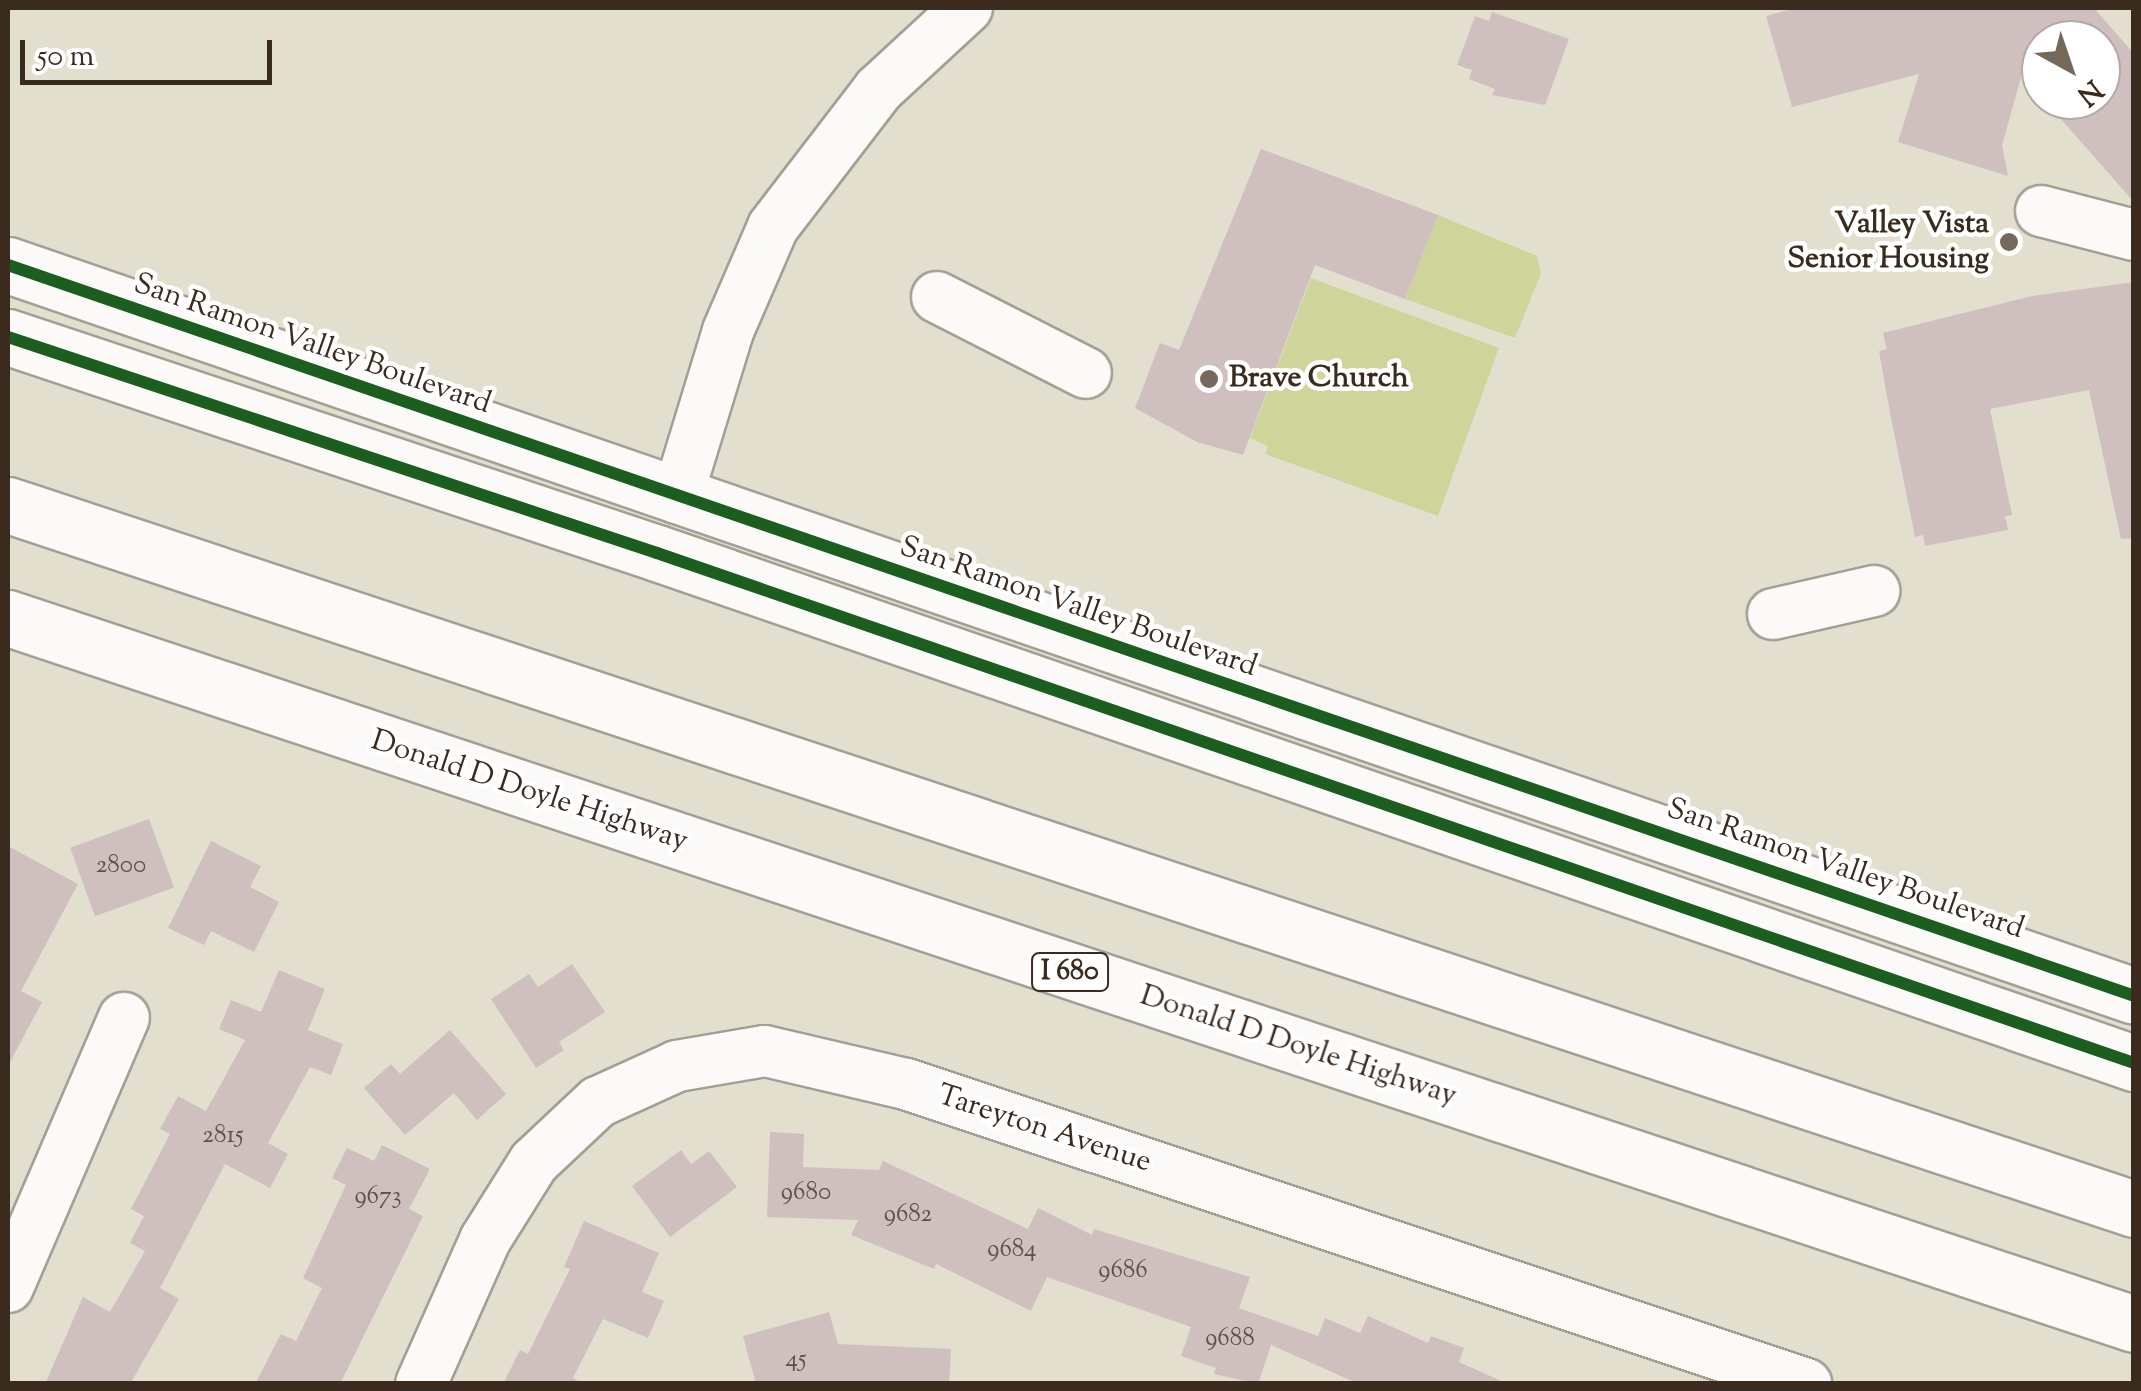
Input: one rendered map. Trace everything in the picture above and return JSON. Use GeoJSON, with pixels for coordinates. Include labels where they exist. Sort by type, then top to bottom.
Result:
{"type":"FeatureCollection","features":[{"type":"Feature","properties":{"kind":"main road","name":"San Ramon Valley Boulevard"},"geometry":{"type":"LineString","coordinates":[[8,268],[2134,996]]}},
{"type":"Feature","properties":{"kind":"main road"},"geometry":{"type":"LineString","coordinates":[[8,338],[658,553],[2134,1063]]}},
{"type":"Feature","properties":{"kind":"main road"},"geometry":{"type":"LineString","coordinates":[[658,553],[677,498]]}},
{"type":"Feature","properties":{"kind":"main road"},"geometry":{"type":"LineString","coordinates":[[8,504],[2134,1209]]}},
{"type":"Feature","properties":{"kind":"main road","name":"Donald D Doyle Highway"},"geometry":{"type":"LineString","coordinates":[[8,618],[2134,1324]]}},
{"type":"Feature","properties":{"kind":"street"},"geometry":{"type":"LineString","coordinates":[[677,498],[728,331],[764,243],[859,112],[967,8]]}},
{"type":"Feature","properties":{"kind":"street"},"geometry":{"type":"LineString","coordinates":[[2041,211],[2134,235]]}},
{"type":"Feature","properties":{"kind":"street"},"geometry":{"type":"LineString","coordinates":[[938,298],[1086,373]]}},
{"type":"Feature","properties":{"kind":"street"},"geometry":{"type":"LineString","coordinates":[[1773,614],[1874,591]]}},
{"type":"Feature","properties":{"kind":"street"},"geometry":{"type":"LineString","coordinates":[[8,1287],[124,1018]]}},
{"type":"Feature","properties":{"kind":"street","name":"Tareyton Avenue"},"geometry":{"type":"LineString","coordinates":[[421,1384],[485,1240],[534,1162],[598,1102],[678,1066],[765,1051],[906,1084],[1806,1384]]}},
{"type":"Feature","properties":{"kind":"green space"},"geometry":{"type":"Polygon","coordinates":[[[1438,215],[1537,256],[1541,273],[1515,338],[1405,299],[1438,215]]]}},
{"type":"Feature","properties":{"kind":"green space"},"geometry":{"type":"Polygon","coordinates":[[[1311,278],[1499,348],[1438,516],[1265,454],[1268,446],[1250,438],[1311,278]]]}},
{"type":"Feature","properties":{"kind":"building"},"geometry":{"type":"Polygon","coordinates":[[[1796,8],[2094,8],[2104,20],[2021,20],[2021,78],[2002,145],[2008,176],[1898,142],[1919,74],[1792,107],[1766,16],[1796,8]]]}},
{"type":"Feature","properties":{"kind":"building"},"geometry":{"type":"Polygon","coordinates":[[[1492,12],[1569,39],[1545,105],[1492,95],[1495,89],[1469,79],[1472,70],[1457,65],[1475,16],[1489,21],[1492,12]]]}},
{"type":"Feature","properties":{"kind":"building"},"geometry":{"type":"Polygon","coordinates":[[[2121,39],[2134,54],[2134,202],[2062,120],[2121,120],[2121,39]]]}},
{"type":"Feature","properties":{"kind":"building"},"geometry":{"type":"Polygon","coordinates":[[[1261,149],[1438,215],[1405,299],[1315,265],[1243,455],[1197,442],[1135,408],[1160,343],[1179,350],[1261,149]]]}},
{"type":"Feature","properties":{"kind":"building"},"geometry":{"type":"Polygon","coordinates":[[[2134,282],[2134,538],[2121,539],[2089,390],[1990,409],[2012,515],[2005,516],[2008,530],[1925,546],[1923,535],[1915,537],[1890,413],[1879,351],[1887,349],[1883,333],[2032,296],[2134,282]]]}},
{"type":"Feature","properties":{"kind":"building"},"geometry":{"type":"Polygon","coordinates":[[[149,819],[174,888],[95,916],[70,848],[149,819]]]}},
{"type":"Feature","properties":{"kind":"building"},"geometry":{"type":"Polygon","coordinates":[[[211,841],[261,866],[250,887],[279,902],[254,952],[211,931],[204,945],[168,928],[211,841]]]}},
{"type":"Feature","properties":{"kind":"building"},"geometry":{"type":"Polygon","coordinates":[[[8,846],[78,884],[21,991],[42,1002],[8,1066],[8,846]]]}},
{"type":"Feature","properties":{"kind":"building"},"geometry":{"type":"Polygon","coordinates":[[[572,964],[605,1012],[559,1042],[564,1050],[536,1068],[491,999],[529,974],[538,987],[572,964]]]}},
{"type":"Feature","properties":{"kind":"building"},"geometry":{"type":"Polygon","coordinates":[[[279,970],[325,989],[308,1030],[343,1044],[331,1075],[310,1067],[268,1143],[288,1154],[270,1188],[225,1164],[160,1288],[179,1299],[130,1384],[45,1384],[83,1297],[110,1312],[145,1251],[130,1243],[144,1216],[131,1209],[170,1134],[160,1129],[178,1096],[206,1111],[245,1040],[219,1029],[231,1000],[261,1012],[279,970]]]}},
{"type":"Feature","properties":{"kind":"building"},"geometry":{"type":"Polygon","coordinates":[[[450,1030],[506,1094],[477,1120],[454,1093],[405,1135],[364,1088],[391,1064],[400,1074],[450,1030]]]}},
{"type":"Feature","properties":{"kind":"building"},"geometry":{"type":"Polygon","coordinates":[[[770,1132],[804,1134],[803,1167],[879,1170],[883,1161],[1028,1229],[1038,1208],[1092,1235],[1094,1229],[1250,1277],[1239,1308],[1318,1336],[1325,1318],[1360,1333],[1368,1316],[1428,1343],[1431,1336],[1464,1348],[1459,1362],[1508,1384],[1359,1384],[1271,1345],[1258,1384],[1214,1374],[1216,1368],[1181,1356],[1191,1327],[1047,1277],[1031,1311],[936,1264],[934,1269],[851,1235],[858,1220],[767,1217],[770,1132]]]}},
{"type":"Feature","properties":{"kind":"building"},"geometry":{"type":"Polygon","coordinates":[[[382,1145],[430,1169],[409,1209],[423,1216],[340,1384],[255,1384],[281,1334],[296,1341],[322,1288],[303,1278],[346,1185],[332,1178],[347,1148],[374,1161],[382,1145]]]}},
{"type":"Feature","properties":{"kind":"building"},"geometry":{"type":"Polygon","coordinates":[[[681,1150],[691,1164],[709,1151],[737,1187],[670,1237],[632,1186],[681,1150]]]}},
{"type":"Feature","properties":{"kind":"building"},"geometry":{"type":"Polygon","coordinates":[[[584,1221],[659,1253],[642,1292],[664,1301],[648,1338],[603,1319],[573,1378],[583,1384],[503,1384],[520,1350],[528,1354],[570,1269],[564,1267],[584,1221]]]}},
{"type":"Feature","properties":{"kind":"building"},"geometry":{"type":"Polygon","coordinates":[[[829,1312],[838,1344],[951,1349],[949,1384],[756,1384],[743,1336],[829,1312]]]}},
{"type":"Feature","properties":{"kind":"cycle path"},"geometry":{"type":"LineString","coordinates":[[8,265],[2134,996]]}},
{"type":"Feature","properties":{"kind":"cycle path"},"geometry":{"type":"LineString","coordinates":[[8,337],[657,553],[2134,1063]]}},
{"type":"Feature","properties":{"kind":"place","name":"Valley Vista Senior Housing"},"geometry":{"type":"Point","coordinates":[2009,242]}},
{"type":"Feature","properties":{"kind":"place","name":"Brave Church"},"geometry":{"type":"Point","coordinates":[1209,379]}}]}
